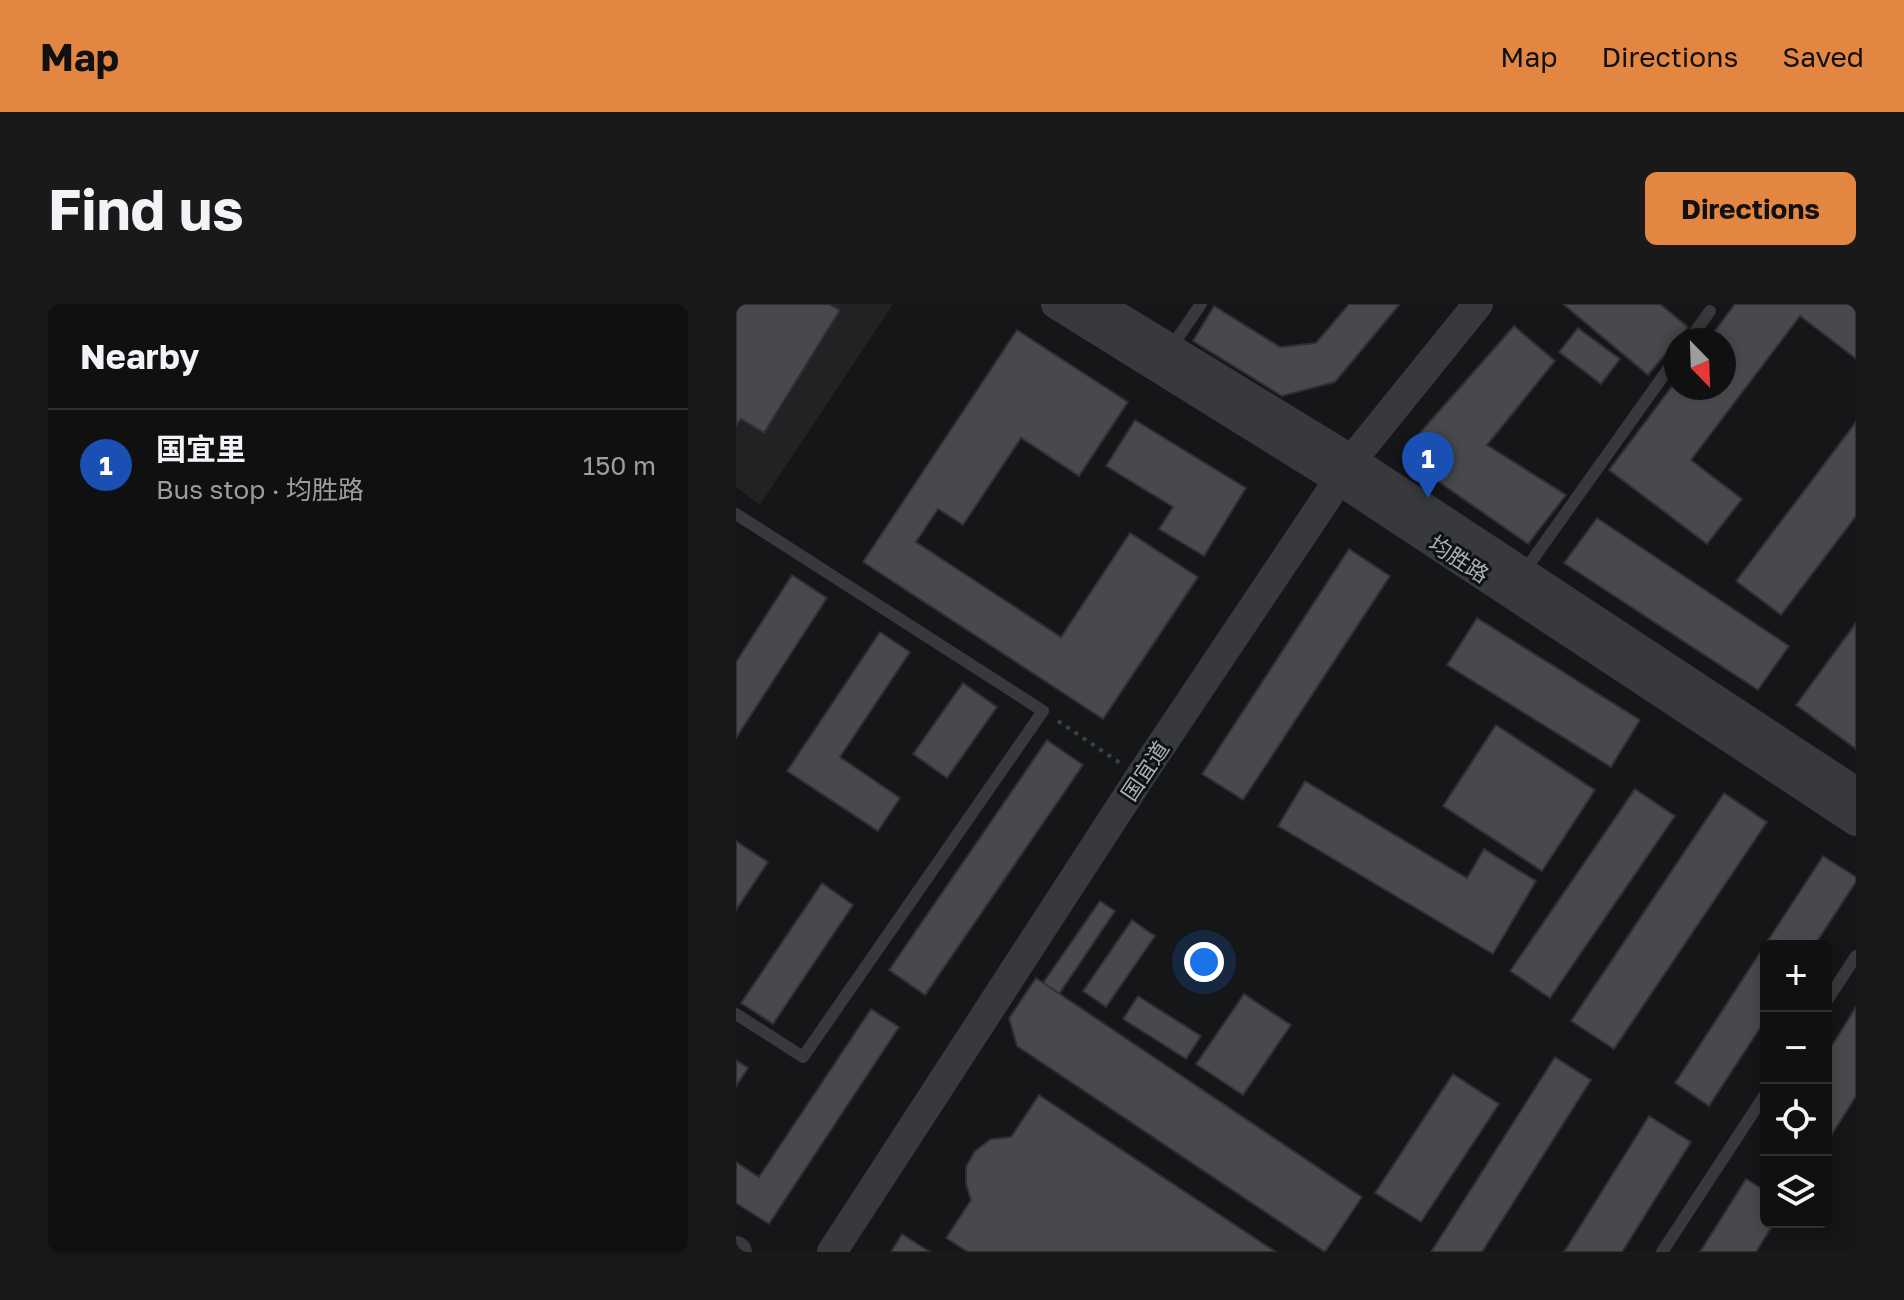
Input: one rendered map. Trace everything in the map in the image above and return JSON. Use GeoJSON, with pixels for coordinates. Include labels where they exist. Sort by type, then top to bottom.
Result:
{"type":"FeatureCollection","features":[{"type":"Feature","properties":{"kind":"street","name":"均胜路"},"geometry":{"type":"LineString","coordinates":[[1056,304],[1523,573],[1856,792]]}},
{"type":"Feature","properties":{"kind":"street","name":"均胜路"},"geometry":{"type":"LineString","coordinates":[[1097,304],[1170,349],[1856,821]]}},
{"type":"Feature","properties":{"kind":"street","name":"国宜道"},"geometry":{"type":"LineString","coordinates":[[832,1252],[1140,777],[1346,470],[1478,304]]}},
{"type":"Feature","properties":{"kind":"lane"},"geometry":{"type":"LineString","coordinates":[[1170,349],[1201,304]]}},
{"type":"Feature","properties":{"kind":"lane"},"geometry":{"type":"LineString","coordinates":[[1698,328],[1710,311]]}},
{"type":"Feature","properties":{"kind":"lane"},"geometry":{"type":"LineString","coordinates":[[1523,573],[1664,375]]}},
{"type":"Feature","properties":{"kind":"lane"},"geometry":{"type":"LineString","coordinates":[[736,514],[1043,711],[803,1057],[736,1014]]}},
{"type":"Feature","properties":{"kind":"lane"},"geometry":{"type":"LineString","coordinates":[[1832,993],[1856,956]]}},
{"type":"Feature","properties":{"kind":"lane"},"geometry":{"type":"LineString","coordinates":[[1662,1252],[1760,1102]]}},
{"type":"Feature","properties":{"kind":"path"},"geometry":{"type":"LineString","coordinates":[[1043,711],[1140,777]]}},
{"type":"Feature","properties":{"kind":"shaded area"},"geometry":{"type":"Polygon","coordinates":[[[736,304],[893,304],[760,505],[736,487],[736,304]]]}},
{"type":"Feature","properties":{"kind":"building"},"geometry":{"type":"Polygon","coordinates":[[[736,304],[829,304],[840,310],[764,433],[741,419],[736,426],[736,304]]]}},
{"type":"Feature","properties":{"kind":"building"},"geometry":{"type":"Polygon","coordinates":[[[1349,304],[1400,304],[1335,382],[1282,396],[1193,341],[1214,306],[1280,347],[1316,343],[1349,304]]]}},
{"type":"Feature","properties":{"kind":"building"},"geometry":{"type":"Polygon","coordinates":[[[1563,304],[1660,304],[1688,327],[1664,328],[1664,356],[1648,375],[1563,304]]]}},
{"type":"Feature","properties":{"kind":"building"},"geometry":{"type":"Polygon","coordinates":[[[1735,304],[1856,304],[1855,358],[1800,316],[1691,460],[1742,499],[1707,544],[1609,470],[1664,397],[1664,400],[1736,400],[1736,328],[1717,328],[1735,304]]]}},
{"type":"Feature","properties":{"kind":"building"},"geometry":{"type":"Polygon","coordinates":[[[1514,326],[1555,361],[1487,445],[1566,495],[1528,544],[1426,473],[1418,435],[1514,326]]]}},
{"type":"Feature","properties":{"kind":"building"},"geometry":{"type":"Polygon","coordinates":[[[1578,328],[1620,359],[1601,384],[1559,352],[1578,328]]]}},
{"type":"Feature","properties":{"kind":"building"},"geometry":{"type":"Polygon","coordinates":[[[1017,330],[1128,402],[1079,476],[1021,438],[963,525],[938,509],[916,542],[1061,637],[1130,533],[1198,577],[1103,719],[863,562],[1017,330]]]}},
{"type":"Feature","properties":{"kind":"building"},"geometry":{"type":"Polygon","coordinates":[[[1135,420],[1246,488],[1204,556],[1159,529],[1173,507],[1106,466],[1135,420]]]}},
{"type":"Feature","properties":{"kind":"building"},"geometry":{"type":"Polygon","coordinates":[[[1856,422],[1856,516],[1781,615],[1736,581],[1856,422]]]}},
{"type":"Feature","properties":{"kind":"building"},"geometry":{"type":"Polygon","coordinates":[[[1597,518],[1789,646],[1758,690],[1564,563],[1597,518]]]}},
{"type":"Feature","properties":{"kind":"building"},"geometry":{"type":"Polygon","coordinates":[[[1349,549],[1390,576],[1243,800],[1202,774],[1349,549]]]}},
{"type":"Feature","properties":{"kind":"building"},"geometry":{"type":"Polygon","coordinates":[[[792,575],[827,598],[736,738],[736,662],[792,575]]]}},
{"type":"Feature","properties":{"kind":"building"},"geometry":{"type":"Polygon","coordinates":[[[1477,618],[1640,720],[1611,767],[1447,665],[1477,618]]]}},
{"type":"Feature","properties":{"kind":"building"},"geometry":{"type":"Polygon","coordinates":[[[1856,623],[1856,749],[1796,705],[1856,623]]]}},
{"type":"Feature","properties":{"kind":"building"},"geometry":{"type":"Polygon","coordinates":[[[880,632],[910,652],[840,757],[900,798],[878,831],[787,771],[880,632]]]}},
{"type":"Feature","properties":{"kind":"building"},"geometry":{"type":"Polygon","coordinates":[[[963,683],[997,707],[947,778],[913,754],[963,683]]]}},
{"type":"Feature","properties":{"kind":"building"},"geometry":{"type":"Polygon","coordinates":[[[1496,725],[1595,790],[1542,871],[1443,806],[1496,725]]]}},
{"type":"Feature","properties":{"kind":"building"},"geometry":{"type":"Polygon","coordinates":[[[1047,740],[1083,765],[925,995],[889,970],[1047,740]]]}},
{"type":"Feature","properties":{"kind":"building"},"geometry":{"type":"Polygon","coordinates":[[[1305,781],[1467,878],[1484,849],[1536,881],[1493,954],[1278,826],[1305,781]]]}},
{"type":"Feature","properties":{"kind":"building"},"geometry":{"type":"Polygon","coordinates":[[[1635,789],[1675,816],[1550,998],[1510,971],[1635,789]]]}},
{"type":"Feature","properties":{"kind":"building"},"geometry":{"type":"Polygon","coordinates":[[[1724,793],[1767,822],[1614,1049],[1571,1021],[1724,793]]]}},
{"type":"Feature","properties":{"kind":"building"},"geometry":{"type":"Polygon","coordinates":[[[736,841],[768,862],[736,910],[736,841]]]}},
{"type":"Feature","properties":{"kind":"building"},"geometry":{"type":"Polygon","coordinates":[[[1823,856],[1856,877],[1856,882],[1818,940],[1768,940],[1823,856]]]}},
{"type":"Feature","properties":{"kind":"building"},"geometry":{"type":"Polygon","coordinates":[[[822,883],[853,905],[773,1024],[741,1003],[822,883]]]}},
{"type":"Feature","properties":{"kind":"building"},"geometry":{"type":"Polygon","coordinates":[[[1100,901],[1115,911],[1059,994],[1043,983],[1100,901]]]}},
{"type":"Feature","properties":{"kind":"building"},"geometry":{"type":"Polygon","coordinates":[[[1132,920],[1155,936],[1106,1007],[1083,991],[1132,920]]]}},
{"type":"Feature","properties":{"kind":"building"},"geometry":{"type":"Polygon","coordinates":[[[1760,953],[1760,1028],[1709,1106],[1675,1083],[1760,953]]]}},
{"type":"Feature","properties":{"kind":"building"},"geometry":{"type":"Polygon","coordinates":[[[1036,978],[1362,1197],[1325,1252],[1017,1046],[1009,1018],[1036,978]]]}},
{"type":"Feature","properties":{"kind":"building"},"geometry":{"type":"Polygon","coordinates":[[[1244,994],[1291,1025],[1243,1095],[1196,1064],[1244,994]]]}},
{"type":"Feature","properties":{"kind":"building"},"geometry":{"type":"Polygon","coordinates":[[[1138,996],[1201,1036],[1186,1059],[1123,1019],[1138,996]]]}},
{"type":"Feature","properties":{"kind":"building"},"geometry":{"type":"Polygon","coordinates":[[[1856,1007],[1856,1096],[1832,1134],[1832,1084],[1832,1045],[1856,1007]]]}},
{"type":"Feature","properties":{"kind":"building"},"geometry":{"type":"Polygon","coordinates":[[[871,1009],[899,1027],[769,1224],[736,1203],[736,1162],[759,1177],[871,1009]]]}},
{"type":"Feature","properties":{"kind":"building"},"geometry":{"type":"Polygon","coordinates":[[[1555,1057],[1591,1080],[1482,1252],[1431,1252],[1555,1057]]]}},
{"type":"Feature","properties":{"kind":"building"},"geometry":{"type":"Polygon","coordinates":[[[736,1060],[748,1068],[736,1086],[736,1060]]]}},
{"type":"Feature","properties":{"kind":"building"},"geometry":{"type":"Polygon","coordinates":[[[1453,1074],[1499,1104],[1421,1222],[1375,1193],[1453,1074]]]}},
{"type":"Feature","properties":{"kind":"building"},"geometry":{"type":"Polygon","coordinates":[[[1039,1095],[1276,1252],[968,1252],[946,1238],[971,1200],[966,1184],[966,1167],[975,1151],[991,1139],[1011,1137],[1039,1095]]]}},
{"type":"Feature","properties":{"kind":"building"},"geometry":{"type":"Polygon","coordinates":[[[1649,1116],[1691,1142],[1622,1252],[1564,1252],[1649,1116]]]}},
{"type":"Feature","properties":{"kind":"building"},"geometry":{"type":"Polygon","coordinates":[[[1746,1179],[1760,1187],[1760,1228],[1771,1228],[1756,1252],[1700,1252],[1746,1179]]]}},
{"type":"Feature","properties":{"kind":"building"},"geometry":{"type":"Polygon","coordinates":[[[902,1234],[930,1252],[891,1252],[902,1234]]]}},
{"type":"Feature","properties":{"kind":"place","name":"国宜里"},"geometry":{"type":"Point","coordinates":[1428,498]}}]}
